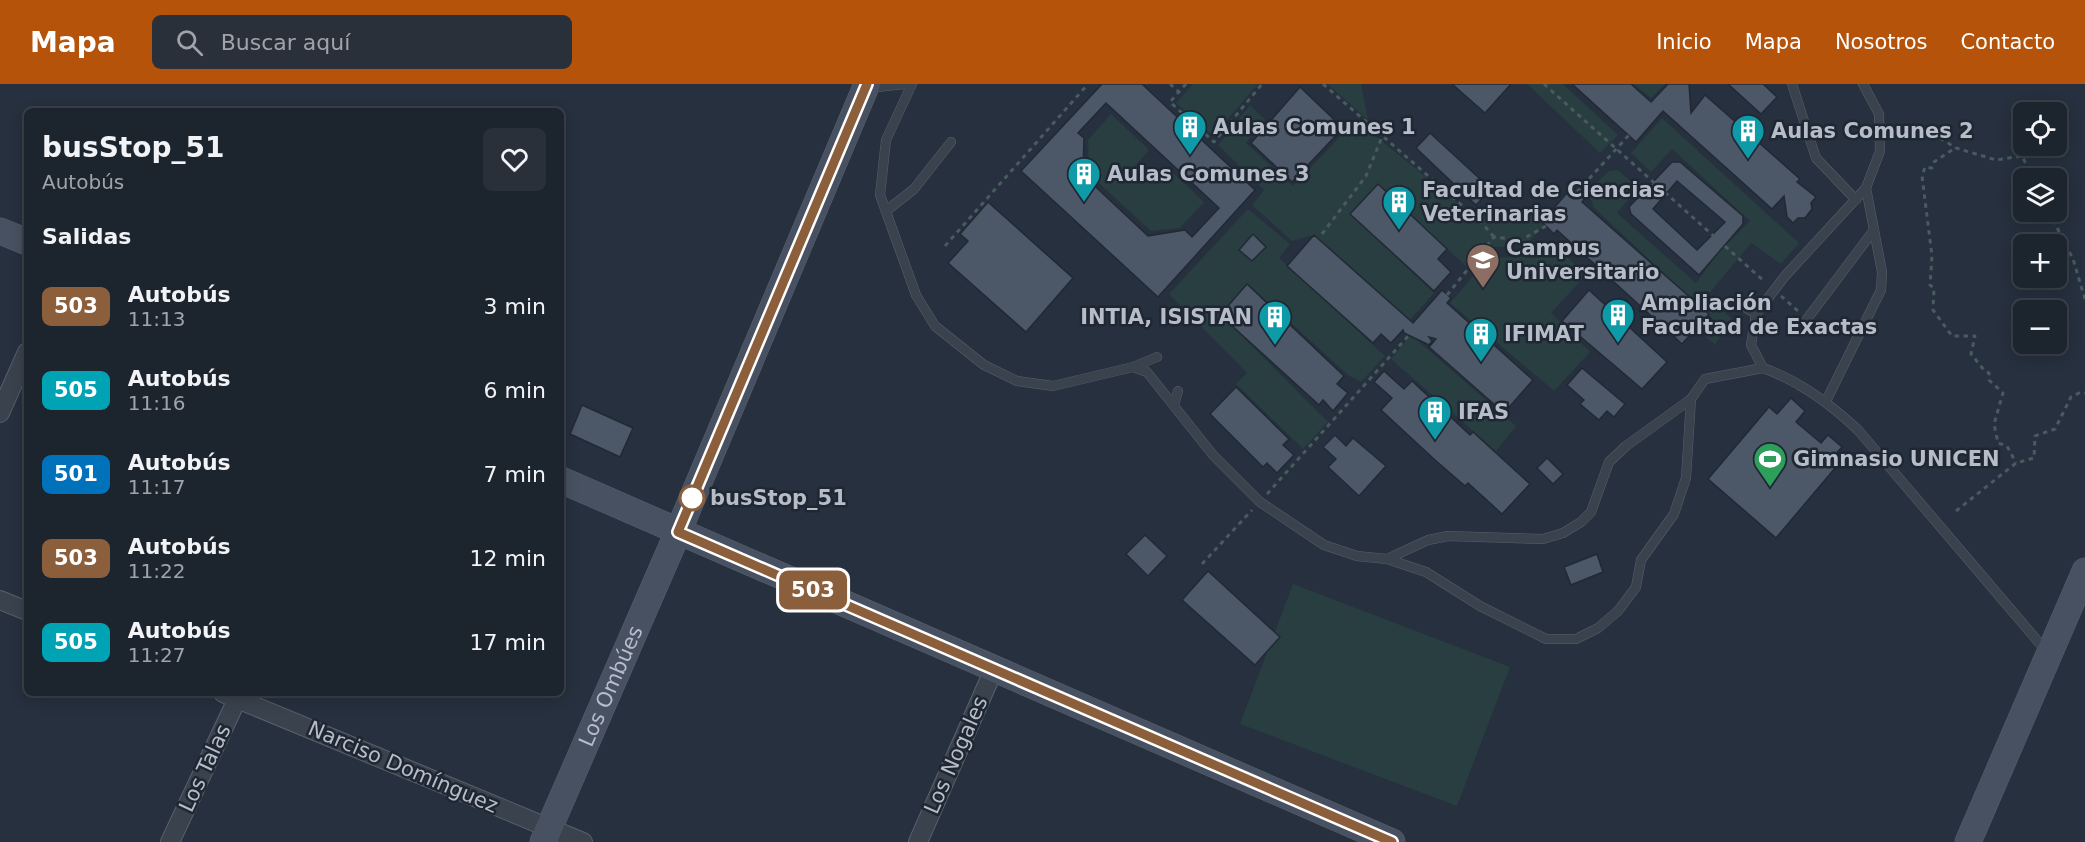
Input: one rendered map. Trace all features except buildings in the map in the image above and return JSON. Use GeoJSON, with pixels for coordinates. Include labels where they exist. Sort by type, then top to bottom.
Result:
{"type":"FeatureCollection","features":[{"type":"Feature","properties":{"kind":"street","name":"Los Ombúes"},"geometry":{"type":"LineString","coordinates":[[546,835],[678,532],[866,86]]}},
{"type":"Feature","properties":{"kind":"street"},"geometry":{"type":"LineString","coordinates":[[0,231],[24,241]]}},
{"type":"Feature","properties":{"kind":"street"},"geometry":{"type":"LineString","coordinates":[[0,413],[24,359]]}},
{"type":"Feature","properties":{"kind":"street"},"geometry":{"type":"LineString","coordinates":[[564,481],[1392,842]]}},
{"type":"Feature","properties":{"kind":"street"},"geometry":{"type":"LineString","coordinates":[[1968,842],[2085,571]]}},
{"type":"Feature","properties":{"kind":"street"},"geometry":{"type":"LineString","coordinates":[[0,600],[24,610]]}},
{"type":"Feature","properties":{"kind":"street","name":"Los Nogales"},"geometry":{"type":"LineString","coordinates":[[918,842],[994,669]]}},
{"type":"Feature","properties":{"kind":"street","name":"Los Talas"},"geometry":{"type":"LineString","coordinates":[[170,842],[233,696]]}},
{"type":"Feature","properties":{"kind":"street","name":"Narciso Domínguez"},"geometry":{"type":"LineString","coordinates":[[235,696],[546,835],[583,842]]}},
{"type":"Feature","properties":{"kind":"lane"},"geometry":{"type":"LineString","coordinates":[[866,86],[905,84]]}},
{"type":"Feature","properties":{"kind":"lane"},"geometry":{"type":"LineString","coordinates":[[912,84],[886,140],[880,195],[916,295],[935,326],[984,365],[1017,381],[1053,386],[1133,367],[1157,357]]}},
{"type":"Feature","properties":{"kind":"lane"},"geometry":{"type":"LineString","coordinates":[[1792,84],[1816,158],[1856,200]]}},
{"type":"Feature","properties":{"kind":"lane"},"geometry":{"type":"LineString","coordinates":[[1763,368],[1751,345],[1756,314],[1774,290],[1781,273],[1866,188],[1880,151],[1879,114],[1863,84]]}},
{"type":"Feature","properties":{"kind":"lane"},"geometry":{"type":"LineString","coordinates":[[886,211],[914,189],[951,142]]}},
{"type":"Feature","properties":{"kind":"lane"},"geometry":{"type":"LineString","coordinates":[[1826,401],[1881,290],[1882,272],[1866,188]]}},
{"type":"Feature","properties":{"kind":"lane"},"geometry":{"type":"LineString","coordinates":[[1807,319],[1874,230]]}},
{"type":"Feature","properties":{"kind":"lane"},"geometry":{"type":"LineString","coordinates":[[1746,308],[1756,314]]}},
{"type":"Feature","properties":{"kind":"lane"},"geometry":{"type":"LineString","coordinates":[[1133,367],[1147,372],[1213,455],[1260,502],[1324,545],[1357,556],[1387,559],[1426,572],[1480,606],[1546,639],[1576,639],[1598,628],[1618,611],[1636,587],[1641,560],[1674,514],[1686,478],[1692,399]]}},
{"type":"Feature","properties":{"kind":"lane"},"geometry":{"type":"LineString","coordinates":[[1387,559],[1428,540],[1448,536],[1543,539],[1563,533],[1581,522],[1591,512],[1609,462],[1626,446],[1692,399],[1705,379],[1763,368],[1782,374],[1826,401],[1858,429],[2048,654]]}},
{"type":"Feature","properties":{"kind":"lane"},"geometry":{"type":"LineString","coordinates":[[1173,405],[1178,391]]}},
{"type":"Feature","properties":{"kind":"path"},"geometry":{"type":"LineString","coordinates":[[945,246],[1088,84]]}},
{"type":"Feature","properties":{"kind":"path"},"geometry":{"type":"LineString","coordinates":[[1170,84],[1179,92]]}},
{"type":"Feature","properties":{"kind":"path"},"geometry":{"type":"LineString","coordinates":[[1186,84],[1170,102],[1214,142],[1262,84]]}},
{"type":"Feature","properties":{"kind":"path"},"geometry":{"type":"LineString","coordinates":[[1323,84],[1481,222],[1494,237],[1521,240],[1546,226]]}},
{"type":"Feature","properties":{"kind":"path"},"geometry":{"type":"LineString","coordinates":[[1544,84],[1807,319]]}},
{"type":"Feature","properties":{"kind":"path"},"geometry":{"type":"LineString","coordinates":[[1906,136],[1930,132],[1956,148],[1996,160],[2022,156],[2028,168]]}},
{"type":"Feature","properties":{"kind":"path"},"geometry":{"type":"LineString","coordinates":[[1577,192],[1629,135]]}},
{"type":"Feature","properties":{"kind":"path"},"geometry":{"type":"LineString","coordinates":[[1322,234],[1366,176],[1382,137]]}},
{"type":"Feature","properties":{"kind":"path"},"geometry":{"type":"LineString","coordinates":[[1952,150],[1934,162],[1932,168],[1925,167],[1922,176],[1932,256],[1930,285],[1934,288],[1933,310],[1952,336],[1976,336],[1971,354],[1989,373],[1989,380],[2003,393],[1994,424],[1998,443],[2007,446],[2016,463]]}},
{"type":"Feature","properties":{"kind":"path"},"geometry":{"type":"LineString","coordinates":[[2054,222],[2073,259],[2085,299]]}},
{"type":"Feature","properties":{"kind":"path"},"geometry":{"type":"LineString","coordinates":[[1447,295],[1494,237]]}},
{"type":"Feature","properties":{"kind":"path"},"geometry":{"type":"LineString","coordinates":[[1202,564],[1410,334]]}},
{"type":"Feature","properties":{"kind":"path"},"geometry":{"type":"LineString","coordinates":[[1956,511],[2016,463],[2034,458],[2035,436],[2055,429],[2071,397],[2081,392],[2085,393]]}},
{"type":"Feature","properties":{"kind":"green space"},"geometry":{"type":"Polygon","coordinates":[[[1193,84],[1258,84],[1213,136],[1176,103],[1193,84]]]}},
{"type":"Feature","properties":{"kind":"green space"},"geometry":{"type":"Polygon","coordinates":[[[1361,84],[1368,120],[1329,85],[1361,84]]]}},
{"type":"Feature","properties":{"kind":"green space"},"geometry":{"type":"Polygon","coordinates":[[[1527,84],[1563,84],[1618,135],[1600,153],[1527,84]]]}},
{"type":"Feature","properties":{"kind":"green space"},"geometry":{"type":"Polygon","coordinates":[[[1633,84],[1665,84],[1651,98],[1633,84]]]}},
{"type":"Feature","properties":{"kind":"green space"},"geometry":{"type":"Polygon","coordinates":[[[1250,105],[1265,120],[1246,143],[1293,186],[1356,120],[1469,212],[1554,214],[1527,244],[1487,248],[1467,267],[1377,184],[1350,214],[1434,293],[1410,320],[1314,235],[1292,241],[1252,205],[1264,190],[1218,145],[1250,105]]]}},
{"type":"Feature","properties":{"kind":"green space"},"geometry":{"type":"Polygon","coordinates":[[[1111,114],[1149,150],[1135,166],[1155,184],[1169,169],[1204,202],[1180,228],[1151,231],[1089,174],[1088,140],[1111,114]]]}},
{"type":"Feature","properties":{"kind":"green space"},"geometry":{"type":"Polygon","coordinates":[[[1662,118],[1799,243],[1781,264],[1751,243],[1707,296],[1732,319],[1715,345],[1703,334],[1712,318],[1593,207],[1592,201],[1585,195],[1609,171],[1618,170],[1638,188],[1617,213],[1696,283],[1719,252],[1750,221],[1672,149],[1651,172],[1631,153],[1662,118]]]}},
{"type":"Feature","properties":{"kind":"green space"},"geometry":{"type":"Polygon","coordinates":[[[1248,209],[1290,244],[1279,258],[1385,356],[1361,382],[1348,375],[1248,284],[1220,314],[1328,422],[1303,449],[1236,384],[1247,373],[1169,294],[1248,209]]]}},
{"type":"Feature","properties":{"kind":"green space"},"geometry":{"type":"Polygon","coordinates":[[[1549,242],[1587,274],[1551,313],[1590,352],[1554,391],[1450,303],[1489,258],[1537,256],[1549,242]]]}},
{"type":"Feature","properties":{"kind":"green space"},"geometry":{"type":"Polygon","coordinates":[[[1411,335],[1516,426],[1496,451],[1391,359],[1411,335]]]}},
{"type":"Feature","properties":{"kind":"green space"},"geometry":{"type":"Polygon","coordinates":[[[1293,584],[1510,667],[1457,806],[1240,724],[1293,584]]]}},
{"type":"Feature","properties":{"kind":"bus line","name":"503"},"geometry":{"type":"LineString","coordinates":[[867,84],[678,532],[1392,842]]}},
{"type":"Feature","properties":{"kind":"place","name":"Aulas Comunes 1"},"geometry":{"type":"Point","coordinates":[1190,156]}},
{"type":"Feature","properties":{"kind":"place","name":"Aulas Comunes 2"},"geometry":{"type":"Point","coordinates":[1748,160]}},
{"type":"Feature","properties":{"kind":"place","name":"Aulas Comunes 3"},"geometry":{"type":"Point","coordinates":[1084,203]}},
{"type":"Feature","properties":{"kind":"place","name":"Facultad de Ciencias Veterinarias"},"geometry":{"type":"Point","coordinates":[1399,231]}},
{"type":"Feature","properties":{"kind":"place","name":"Campus Universitario"},"geometry":{"type":"Point","coordinates":[1483,289]}},
{"type":"Feature","properties":{"kind":"place","name":"Ampliación Facultad de Exactas"},"geometry":{"type":"Point","coordinates":[1618,344]}},
{"type":"Feature","properties":{"kind":"place","name":"INTIA, ISISTAN"},"geometry":{"type":"Point","coordinates":[1275,346]}},
{"type":"Feature","properties":{"kind":"place","name":"IFIMAT"},"geometry":{"type":"Point","coordinates":[1481,363]}},
{"type":"Feature","properties":{"kind":"place","name":"IFAS"},"geometry":{"type":"Point","coordinates":[1435,441]}},
{"type":"Feature","properties":{"kind":"place","name":"Gimnasio UNICEN"},"geometry":{"type":"Point","coordinates":[1770,488]}},
{"type":"Feature","properties":{"kind":"place","name":"busStop_51"},"geometry":{"type":"Point","coordinates":[692,498]}}]}
